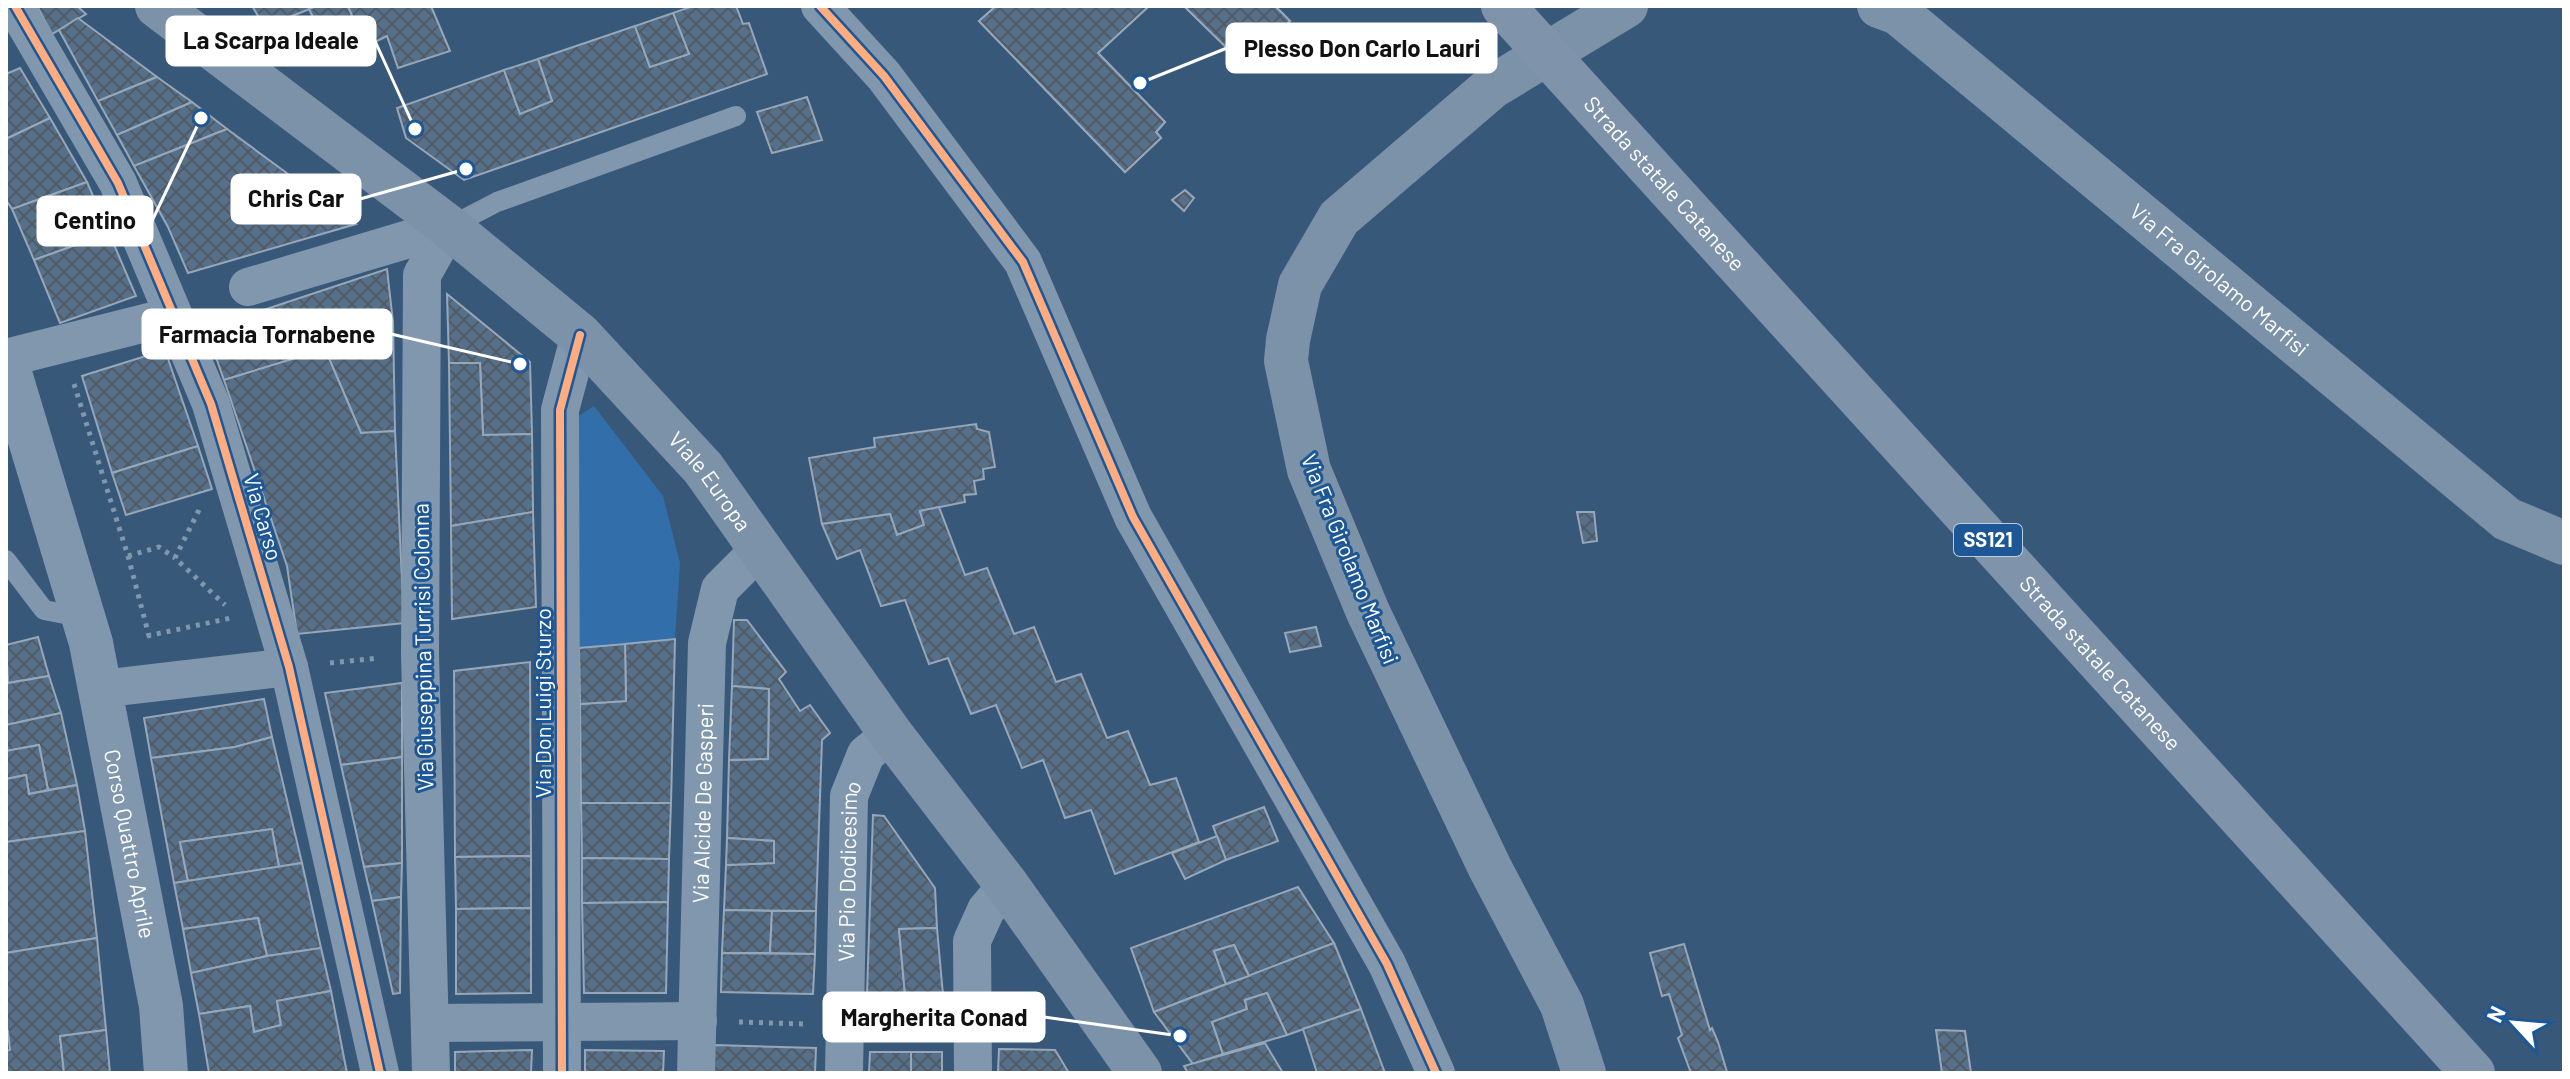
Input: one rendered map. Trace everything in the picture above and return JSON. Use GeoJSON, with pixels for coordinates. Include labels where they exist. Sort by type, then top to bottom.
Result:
{"type":"FeatureCollection","features":[{"type":"Feature","properties":{"kind":"main road","name":"Viale Europa"},"geometry":{"type":"LineString","coordinates":[[157,6],[449,227],[580,335],[703,468],[891,734],[1007,885],[1140,1073]]}},
{"type":"Feature","properties":{"kind":"main road","name":"Strada statale Catanese"},"geometry":{"type":"LineString","coordinates":[[1503,6],[2473,1073]]}},
{"type":"Feature","properties":{"kind":"main road","name":"Via Fra Girolamo Marfisi"},"geometry":{"type":"LineString","coordinates":[[1879,6],[1898,13],[2507,519],[2564,543]]}},
{"type":"Feature","properties":{"kind":"main road","name":"Via Fra Girolamo Marfisi"},"geometry":{"type":"LineString","coordinates":[[1584,1073],[1562,1005],[1490,868],[1368,612],[1309,470],[1286,361],[1300,285],[1339,218],[1492,87],[1620,8]]}},
{"type":"Feature","properties":{"kind":"street","name":"Via Carso"},"geometry":{"type":"LineString","coordinates":[[15,6],[118,183],[211,404],[289,667],[380,1073]]}},
{"type":"Feature","properties":{"kind":"street"},"geometry":{"type":"LineString","coordinates":[[820,6],[884,76],[1023,262],[1133,517],[1387,964],[1436,1073]]}},
{"type":"Feature","properties":{"kind":"street"},"geometry":{"type":"LineString","coordinates":[[248,287],[449,227]]}},
{"type":"Feature","properties":{"kind":"street","name":"Via Giuseppina Turrisi Colonna"},"geometry":{"type":"LineString","coordinates":[[431,1073],[420,654],[422,275],[449,227]]}},
{"type":"Feature","properties":{"kind":"street"},"geometry":{"type":"LineString","coordinates":[[6,359],[173,316]]}},
{"type":"Feature","properties":{"kind":"street","name":"Via Don Luigi Sturzo"},"geometry":{"type":"LineString","coordinates":[[562,1073],[560,410],[580,335]]}},
{"type":"Feature","properties":{"kind":"street","name":"Corso Quattro Aprile"},"geometry":{"type":"LineString","coordinates":[[6,359],[88,630],[161,1006],[166,1073]]}},
{"type":"Feature","properties":{"kind":"street","name":"Via Alcide De Gasperi"},"geometry":{"type":"LineString","coordinates":[[696,1073],[707,643],[720,589],[759,550]]}},
{"type":"Feature","properties":{"kind":"street"},"geometry":{"type":"LineString","coordinates":[[100,689],[289,667]]}},
{"type":"Feature","properties":{"kind":"street","name":"Via Pio Dodicesimo"},"geometry":{"type":"LineString","coordinates":[[844,1073],[849,796],[866,754],[891,734]]}},
{"type":"Feature","properties":{"kind":"street"},"geometry":{"type":"LineString","coordinates":[[973,1073],[972,941],[986,910],[1007,885]]}},
{"type":"Feature","properties":{"kind":"street"},"geometry":{"type":"LineString","coordinates":[[430,1023],[698,1021]]}},
{"type":"Feature","properties":{"kind":"lane"},"geometry":{"type":"LineString","coordinates":[[449,227],[497,202],[736,116]]}},
{"type":"Feature","properties":{"kind":"lane"},"geometry":{"type":"LineString","coordinates":[[6,560],[44,610],[88,630]]}},
{"type":"Feature","properties":{"kind":"path"},"geometry":{"type":"LineString","coordinates":[[61,344],[117,518],[149,636]]}},
{"type":"Feature","properties":{"kind":"path"},"geometry":{"type":"LineString","coordinates":[[175,558],[199,509],[204,522]]}},
{"type":"Feature","properties":{"kind":"path"},"geometry":{"type":"LineString","coordinates":[[88,630],[149,636],[237,617],[175,558],[159,547],[128,556]]}},
{"type":"Feature","properties":{"kind":"path"},"geometry":{"type":"LineString","coordinates":[[289,667],[420,654]]}},
{"type":"Feature","properties":{"kind":"shaded area"},"geometry":{"type":"Polygon","coordinates":[[[594,406],[663,496],[680,563],[675,639],[579,648],[577,417],[594,406]]]}},
{"type":"Feature","properties":{"kind":"building"},"geometry":{"type":"Polygon","coordinates":[[[37,6],[77,6],[86,14],[52,34],[37,6]]]}},
{"type":"Feature","properties":{"kind":"building"},"geometry":{"type":"Polygon","coordinates":[[[252,6],[317,6],[265,27],[252,6]]]}},
{"type":"Feature","properties":{"kind":"building"},"geometry":{"type":"Polygon","coordinates":[[[348,6],[365,47],[325,62],[312,35],[320,32],[309,9],[348,6]]]}},
{"type":"Feature","properties":{"kind":"building"},"geometry":{"type":"Polygon","coordinates":[[[348,6],[431,6],[450,51],[398,68],[387,36],[365,47],[348,6]]]}},
{"type":"Feature","properties":{"kind":"building"},"geometry":{"type":"Polygon","coordinates":[[[693,6],[736,6],[743,24],[749,23],[767,74],[464,180],[406,138],[397,108],[504,70],[520,114],[552,101],[538,59],[635,26],[650,67],[689,54],[673,13],[693,6]]]}},
{"type":"Feature","properties":{"kind":"building"},"geometry":{"type":"Polygon","coordinates":[[[996,6],[1149,6],[1098,53],[1165,122],[1156,132],[1161,138],[1125,172],[979,21],[996,6]]]}},
{"type":"Feature","properties":{"kind":"building"},"geometry":{"type":"Polygon","coordinates":[[[996,6],[1149,6],[1098,53],[1165,122],[1156,132],[1161,138],[1125,172],[979,21],[996,6]]]}},
{"type":"Feature","properties":{"kind":"building"},"geometry":{"type":"Polygon","coordinates":[[[1184,6],[1275,6],[1290,21],[1252,56],[1245,49],[1236,57],[1184,6]]]}},
{"type":"Feature","properties":{"kind":"building"},"geometry":{"type":"Polygon","coordinates":[[[1184,6],[1275,6],[1290,21],[1252,56],[1245,49],[1236,57],[1184,6]]]}},
{"type":"Feature","properties":{"kind":"building"},"geometry":{"type":"Polygon","coordinates":[[[673,13],[689,54],[650,67],[635,26],[673,13]]]}},
{"type":"Feature","properties":{"kind":"building"},"geometry":{"type":"Polygon","coordinates":[[[78,18],[157,77],[98,101],[59,30],[78,18]]]}},
{"type":"Feature","properties":{"kind":"building"},"geometry":{"type":"Polygon","coordinates":[[[538,59],[552,101],[520,114],[504,70],[538,59]]]}},
{"type":"Feature","properties":{"kind":"building"},"geometry":{"type":"Polygon","coordinates":[[[20,68],[50,118],[6,139],[6,74],[20,68]]]}},
{"type":"Feature","properties":{"kind":"building"},"geometry":{"type":"Polygon","coordinates":[[[157,77],[192,102],[117,135],[98,101],[157,77]]]}},
{"type":"Feature","properties":{"kind":"building"},"geometry":{"type":"Polygon","coordinates":[[[807,97],[822,140],[772,153],[757,112],[807,97]]]}},
{"type":"Feature","properties":{"kind":"building"},"geometry":{"type":"Polygon","coordinates":[[[192,102],[227,129],[134,166],[117,135],[192,102]]]}},
{"type":"Feature","properties":{"kind":"building"},"geometry":{"type":"Polygon","coordinates":[[[50,118],[87,182],[12,209],[6,200],[6,139],[50,118]]]}},
{"type":"Feature","properties":{"kind":"building"},"geometry":{"type":"Polygon","coordinates":[[[227,129],[356,224],[188,273],[168,227],[134,166],[227,129]]]}},
{"type":"Feature","properties":{"kind":"building"},"geometry":{"type":"Polygon","coordinates":[[[87,182],[109,233],[34,260],[12,209],[87,182]]]}},
{"type":"Feature","properties":{"kind":"building"},"geometry":{"type":"Polygon","coordinates":[[[1185,190],[1194,198],[1184,211],[1172,200],[1185,190]]]}},
{"type":"Feature","properties":{"kind":"building"},"geometry":{"type":"Polygon","coordinates":[[[109,233],[136,296],[60,323],[34,260],[109,233]]]}},
{"type":"Feature","properties":{"kind":"building"},"geometry":{"type":"Polygon","coordinates":[[[387,269],[393,322],[325,349],[224,380],[206,329],[387,269]]]}},
{"type":"Feature","properties":{"kind":"building"},"geometry":{"type":"Polygon","coordinates":[[[447,294],[530,362],[532,434],[483,435],[480,363],[449,363],[447,294]]]}},
{"type":"Feature","properties":{"kind":"building"},"geometry":{"type":"Polygon","coordinates":[[[393,322],[395,431],[361,433],[325,349],[393,322]]]}},
{"type":"Feature","properties":{"kind":"building"},"geometry":{"type":"Polygon","coordinates":[[[325,349],[361,433],[395,431],[404,623],[297,634],[287,566],[224,380],[325,349]]]}},
{"type":"Feature","properties":{"kind":"building"},"geometry":{"type":"Polygon","coordinates":[[[165,350],[198,446],[112,473],[82,376],[165,350]]]}},
{"type":"Feature","properties":{"kind":"building"},"geometry":{"type":"Polygon","coordinates":[[[449,363],[480,363],[483,435],[532,434],[533,512],[451,526],[449,363]]]}},
{"type":"Feature","properties":{"kind":"building"},"geometry":{"type":"Polygon","coordinates":[[[976,424],[977,429],[989,432],[995,467],[983,469],[984,479],[974,481],[976,494],[964,495],[965,502],[920,511],[924,525],[897,535],[890,514],[822,524],[809,458],[875,447],[874,438],[976,424]]]}},
{"type":"Feature","properties":{"kind":"building"},"geometry":{"type":"Polygon","coordinates":[[[198,446],[212,489],[126,515],[112,473],[198,446]]]}},
{"type":"Feature","properties":{"kind":"building"},"geometry":{"type":"Polygon","coordinates":[[[939,507],[965,575],[987,568],[1014,634],[1034,627],[1056,682],[1081,674],[1107,738],[1128,731],[1150,785],[1176,778],[1199,842],[1115,874],[1091,810],[1065,818],[1043,760],[1022,768],[996,705],[971,714],[948,658],[929,664],[905,600],[881,606],[860,550],[837,559],[822,524],[890,514],[897,535],[924,525],[920,511],[939,507]]]}},
{"type":"Feature","properties":{"kind":"building"},"geometry":{"type":"Polygon","coordinates":[[[533,512],[536,607],[452,619],[451,526],[533,512]]]}},
{"type":"Feature","properties":{"kind":"building"},"geometry":{"type":"Polygon","coordinates":[[[1577,512],[1594,512],[1597,541],[1583,543],[1577,512]]]}},
{"type":"Feature","properties":{"kind":"building"},"geometry":{"type":"Polygon","coordinates":[[[734,620],[747,620],[786,672],[779,679],[800,711],[810,705],[830,733],[822,740],[816,911],[724,910],[726,865],[774,863],[774,841],[727,838],[729,760],[768,759],[769,689],[732,686],[734,620]]]}},
{"type":"Feature","properties":{"kind":"building"},"geometry":{"type":"Polygon","coordinates":[[[1316,627],[1321,646],[1290,652],[1285,633],[1316,627]]]}},
{"type":"Feature","properties":{"kind":"building"},"geometry":{"type":"Polygon","coordinates":[[[38,637],[49,676],[8,683],[6,645],[38,637]]]}},
{"type":"Feature","properties":{"kind":"building"},"geometry":{"type":"Polygon","coordinates":[[[675,639],[671,803],[581,803],[580,704],[626,701],[625,644],[675,639]]]}},
{"type":"Feature","properties":{"kind":"building"},"geometry":{"type":"Polygon","coordinates":[[[625,644],[626,701],[580,704],[579,648],[625,644]]]}},
{"type":"Feature","properties":{"kind":"building"},"geometry":{"type":"Polygon","coordinates":[[[530,662],[531,856],[455,857],[454,671],[530,662]]]}},
{"type":"Feature","properties":{"kind":"building"},"geometry":{"type":"Polygon","coordinates":[[[49,676],[61,713],[6,725],[6,677],[8,683],[49,676]]]}},
{"type":"Feature","properties":{"kind":"building"},"geometry":{"type":"Polygon","coordinates":[[[402,683],[402,757],[341,765],[325,693],[402,683]]]}},
{"type":"Feature","properties":{"kind":"building"},"geometry":{"type":"Polygon","coordinates":[[[732,686],[769,689],[768,759],[729,760],[732,686]]]}},
{"type":"Feature","properties":{"kind":"building"},"geometry":{"type":"Polygon","coordinates":[[[264,699],[272,737],[235,747],[151,758],[144,718],[264,699]]]}},
{"type":"Feature","properties":{"kind":"building"},"geometry":{"type":"Polygon","coordinates":[[[61,713],[77,785],[48,790],[39,745],[6,751],[6,725],[61,713]]]}},
{"type":"Feature","properties":{"kind":"building"},"geometry":{"type":"Polygon","coordinates":[[[272,737],[302,863],[279,867],[272,829],[180,842],[188,881],[174,883],[151,758],[235,747],[272,737]]]}},
{"type":"Feature","properties":{"kind":"building"},"geometry":{"type":"Polygon","coordinates":[[[39,745],[48,790],[29,794],[26,775],[6,779],[6,751],[39,745]]]}},
{"type":"Feature","properties":{"kind":"building"},"geometry":{"type":"Polygon","coordinates":[[[402,757],[402,863],[364,867],[341,765],[402,757]]]}},
{"type":"Feature","properties":{"kind":"building"},"geometry":{"type":"Polygon","coordinates":[[[26,775],[29,794],[77,785],[85,831],[6,842],[6,779],[26,775]]]}},
{"type":"Feature","properties":{"kind":"building"},"geometry":{"type":"Polygon","coordinates":[[[581,803],[671,803],[669,859],[582,858],[581,803]]]}},
{"type":"Feature","properties":{"kind":"building"},"geometry":{"type":"Polygon","coordinates":[[[1264,807],[1278,841],[1226,860],[1213,826],[1264,807]]]}},
{"type":"Feature","properties":{"kind":"building"},"geometry":{"type":"Polygon","coordinates":[[[873,815],[884,816],[935,888],[937,928],[899,929],[905,995],[867,994],[873,815]]]}},
{"type":"Feature","properties":{"kind":"building"},"geometry":{"type":"Polygon","coordinates":[[[272,829],[279,867],[188,881],[180,842],[272,829]]]}},
{"type":"Feature","properties":{"kind":"building"},"geometry":{"type":"Polygon","coordinates":[[[85,831],[97,938],[6,953],[6,842],[85,831]]]}},
{"type":"Feature","properties":{"kind":"building"},"geometry":{"type":"Polygon","coordinates":[[[1217,836],[1226,860],[1185,879],[1172,853],[1217,836]]]}},
{"type":"Feature","properties":{"kind":"building"},"geometry":{"type":"Polygon","coordinates":[[[727,838],[774,841],[774,863],[726,865],[727,838]]]}},
{"type":"Feature","properties":{"kind":"building"},"geometry":{"type":"Polygon","coordinates":[[[531,856],[531,908],[456,909],[455,857],[531,856]]]}},
{"type":"Feature","properties":{"kind":"building"},"geometry":{"type":"Polygon","coordinates":[[[582,858],[669,859],[668,902],[582,903],[582,858]]]}},
{"type":"Feature","properties":{"kind":"building"},"geometry":{"type":"Polygon","coordinates":[[[302,863],[321,948],[267,956],[258,918],[183,929],[174,883],[302,863]]]}},
{"type":"Feature","properties":{"kind":"building"},"geometry":{"type":"Polygon","coordinates":[[[402,863],[401,897],[372,901],[364,867],[402,863]]]}},
{"type":"Feature","properties":{"kind":"building"},"geometry":{"type":"Polygon","coordinates":[[[1298,887],[1334,943],[1249,976],[1234,945],[1214,951],[1226,984],[1154,1012],[1131,948],[1298,887]]]}},
{"type":"Feature","properties":{"kind":"building"},"geometry":{"type":"Polygon","coordinates":[[[401,897],[400,993],[393,994],[372,901],[401,897]]]}},
{"type":"Feature","properties":{"kind":"building"},"geometry":{"type":"Polygon","coordinates":[[[668,902],[666,993],[584,993],[582,903],[668,902]]]}},
{"type":"Feature","properties":{"kind":"building"},"geometry":{"type":"Polygon","coordinates":[[[531,908],[531,993],[456,994],[456,909],[531,908]]]}},
{"type":"Feature","properties":{"kind":"building"},"geometry":{"type":"Polygon","coordinates":[[[724,910],[772,911],[770,953],[722,953],[724,910]]]}},
{"type":"Feature","properties":{"kind":"building"},"geometry":{"type":"Polygon","coordinates":[[[772,911],[816,911],[815,954],[770,953],[772,911]]]}},
{"type":"Feature","properties":{"kind":"building"},"geometry":{"type":"Polygon","coordinates":[[[258,918],[267,956],[191,973],[183,929],[258,918]]]}},
{"type":"Feature","properties":{"kind":"building"},"geometry":{"type":"Polygon","coordinates":[[[937,928],[943,995],[905,995],[899,929],[937,928]]]}},
{"type":"Feature","properties":{"kind":"building"},"geometry":{"type":"Polygon","coordinates":[[[97,938],[106,1030],[60,1036],[64,1073],[6,1073],[6,1051],[10,1050],[6,1031],[6,953],[97,938]]]}},
{"type":"Feature","properties":{"kind":"building"},"geometry":{"type":"Polygon","coordinates":[[[1334,943],[1361,1009],[1287,1035],[1267,993],[1245,1000],[1247,1009],[1212,1022],[1223,1054],[1193,1064],[1154,1012],[1334,943]]]}},
{"type":"Feature","properties":{"kind":"building"},"geometry":{"type":"Polygon","coordinates":[[[1684,944],[1710,1030],[1712,1028],[1718,1042],[1727,1072],[1691,1073],[1678,1038],[1682,1035],[1669,994],[1662,996],[1650,953],[1684,944]]]}},
{"type":"Feature","properties":{"kind":"building"},"geometry":{"type":"Polygon","coordinates":[[[1234,945],[1249,976],[1226,984],[1214,951],[1234,945]]]}},
{"type":"Feature","properties":{"kind":"building"},"geometry":{"type":"Polygon","coordinates":[[[321,948],[331,991],[277,1001],[281,1025],[254,1032],[250,1006],[199,1014],[191,973],[321,948]]]}},
{"type":"Feature","properties":{"kind":"building"},"geometry":{"type":"Polygon","coordinates":[[[722,953],[815,954],[813,994],[721,992],[722,953]]]}},
{"type":"Feature","properties":{"kind":"building"},"geometry":{"type":"Polygon","coordinates":[[[331,991],[347,1073],[209,1073],[199,1014],[250,1006],[254,1032],[281,1025],[277,1001],[331,991]]]}},
{"type":"Feature","properties":{"kind":"building"},"geometry":{"type":"Polygon","coordinates":[[[1267,993],[1287,1035],[1223,1054],[1212,1022],[1247,1009],[1245,1000],[1267,993]]]}},
{"type":"Feature","properties":{"kind":"building"},"geometry":{"type":"Polygon","coordinates":[[[1361,1009],[1385,1073],[1317,1073],[1303,1029],[1361,1009]]]}},
{"type":"Feature","properties":{"kind":"building"},"geometry":{"type":"Polygon","coordinates":[[[106,1030],[110,1073],[64,1073],[60,1036],[106,1030]]]}},
{"type":"Feature","properties":{"kind":"building"},"geometry":{"type":"Polygon","coordinates":[[[1936,1030],[1965,1031],[1971,1073],[1942,1073],[1936,1030]]]}},
{"type":"Feature","properties":{"kind":"building"},"geometry":{"type":"Polygon","coordinates":[[[1265,1043],[1283,1073],[1188,1073],[1184,1066],[1265,1043]]]}},
{"type":"Feature","properties":{"kind":"building"},"geometry":{"type":"Polygon","coordinates":[[[714,1045],[816,1048],[815,1073],[713,1073],[714,1045]]]}},
{"type":"Feature","properties":{"kind":"building"},"geometry":{"type":"Polygon","coordinates":[[[999,1049],[1055,1050],[1069,1073],[998,1073],[999,1049]]]}},
{"type":"Feature","properties":{"kind":"building"},"geometry":{"type":"Polygon","coordinates":[[[532,1050],[531,1073],[455,1073],[455,1052],[532,1050]]]}},
{"type":"Feature","properties":{"kind":"building"},"geometry":{"type":"Polygon","coordinates":[[[585,1050],[664,1051],[663,1073],[585,1073],[585,1050]]]}},
{"type":"Feature","properties":{"kind":"building"},"geometry":{"type":"Polygon","coordinates":[[[870,1052],[911,1052],[911,1073],[869,1073],[870,1052]]]}},
{"type":"Feature","properties":{"kind":"building"},"geometry":{"type":"Polygon","coordinates":[[[911,1052],[942,1052],[942,1073],[911,1073],[911,1052]]]}},
{"type":"Feature","properties":{"kind":"cycle path"},"geometry":{"type":"LineString","coordinates":[[15,6],[118,183],[211,404],[289,667],[380,1073]]}},
{"type":"Feature","properties":{"kind":"cycle path"},"geometry":{"type":"LineString","coordinates":[[820,6],[884,76],[1023,262],[1133,517],[1387,964],[1436,1073]]}},
{"type":"Feature","properties":{"kind":"cycle path"},"geometry":{"type":"LineString","coordinates":[[562,1073],[560,410],[580,335]]}},
{"type":"Feature","properties":{"kind":"place","name":"Plesso Don Carlo Lauri"},"geometry":{"type":"Point","coordinates":[1140,83]}},
{"type":"Feature","properties":{"kind":"place","name":"Centino"},"geometry":{"type":"Point","coordinates":[201,118]}},
{"type":"Feature","properties":{"kind":"place","name":"La Scarpa Ideale"},"geometry":{"type":"Point","coordinates":[415,129]}},
{"type":"Feature","properties":{"kind":"place","name":"Chris Car"},"geometry":{"type":"Point","coordinates":[466,169]}},
{"type":"Feature","properties":{"kind":"place","name":"Farmacia Tornabene"},"geometry":{"type":"Point","coordinates":[520,364]}},
{"type":"Feature","properties":{"kind":"place","name":"Margherita Conad"},"geometry":{"type":"Point","coordinates":[1180,1036]}}]}
